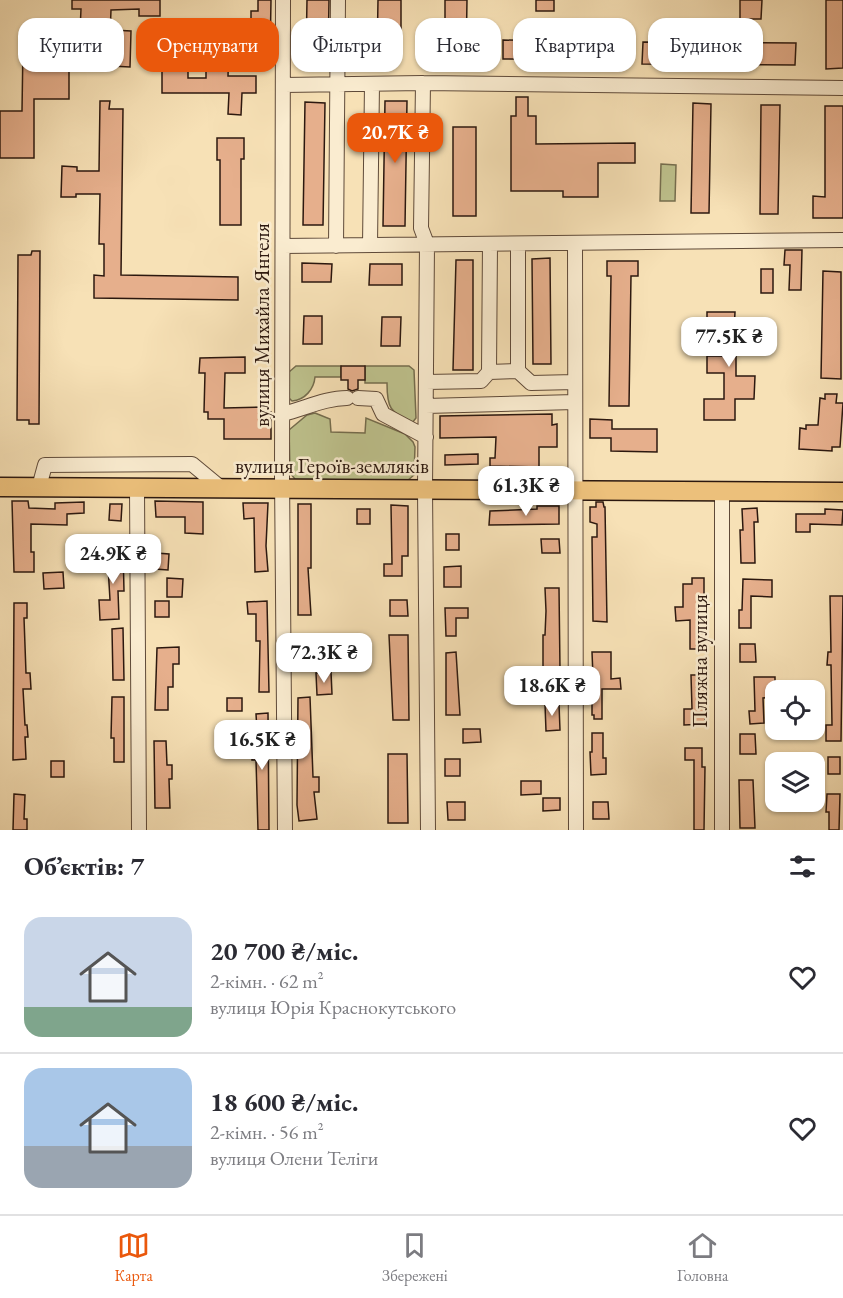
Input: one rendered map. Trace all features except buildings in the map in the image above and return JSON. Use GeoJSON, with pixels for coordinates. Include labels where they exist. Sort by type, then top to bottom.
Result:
{"type":"FeatureCollection","features":[{"type":"Feature","properties":{"kind":"main road","name":"вулиця Героїв-земляків"},"geometry":{"type":"LineString","coordinates":[[0,487],[843,492]]}},
{"type":"Feature","properties":{"kind":"street","name":"вулиця Михайла Янгеля"},"geometry":{"type":"LineString","coordinates":[[284,0],[282,489],[285,830]]}},
{"type":"Feature","properties":{"kind":"street"},"geometry":{"type":"LineString","coordinates":[[336,246],[338,0]]}},
{"type":"Feature","properties":{"kind":"street"},"geometry":{"type":"LineString","coordinates":[[284,85],[423,83],[843,88]]}},
{"type":"Feature","properties":{"kind":"street"},"geometry":{"type":"LineString","coordinates":[[423,83],[421,228],[427,244],[428,830]]}},
{"type":"Feature","properties":{"kind":"street"},"geometry":{"type":"LineString","coordinates":[[370,245],[372,84]]}},
{"type":"Feature","properties":{"kind":"street"},"geometry":{"type":"LineString","coordinates":[[283,246],[843,240]]}},
{"type":"Feature","properties":{"kind":"street"},"geometry":{"type":"LineString","coordinates":[[575,243],[576,830]]}},
{"type":"Feature","properties":{"kind":"street"},"geometry":{"type":"LineString","coordinates":[[426,382],[481,381],[489,372],[490,244]]}},
{"type":"Feature","properties":{"kind":"street"},"geometry":{"type":"LineString","coordinates":[[518,244],[518,371]]}},
{"type":"Feature","properties":{"kind":"street"},"geometry":{"type":"LineString","coordinates":[[489,372],[518,371],[531,383],[575,382]]}},
{"type":"Feature","properties":{"kind":"street"},"geometry":{"type":"LineString","coordinates":[[282,414],[307,408],[331,398],[376,399],[382,414],[426,437]]}},
{"type":"Feature","properties":{"kind":"street"},"geometry":{"type":"LineString","coordinates":[[426,406],[575,402]]}},
{"type":"Feature","properties":{"kind":"street"},"geometry":{"type":"LineString","coordinates":[[39,487],[45,465],[192,464],[221,488]]}},
{"type":"Feature","properties":{"kind":"street"},"geometry":{"type":"LineString","coordinates":[[137,488],[139,830]]}},
{"type":"Feature","properties":{"kind":"street","name":"Пляжна вулиця"},"geometry":{"type":"LineString","coordinates":[[722,491],[722,830]]}},
{"type":"Feature","properties":{"kind":"green space"},"geometry":{"type":"Polygon","coordinates":[[[661,164],[676,165],[675,201],[660,201],[661,164]]]}},
{"type":"Feature","properties":{"kind":"green space"},"geometry":{"type":"Polygon","coordinates":[[[296,366],[341,366],[341,377],[315,377],[308,393],[301,399],[292,401],[289,398],[289,372],[296,366]]]}},
{"type":"Feature","properties":{"kind":"green space"},"geometry":{"type":"Polygon","coordinates":[[[365,366],[409,366],[414,370],[416,418],[412,423],[391,408],[387,383],[365,383],[365,366]]]}},
{"type":"Feature","properties":{"kind":"green space"},"geometry":{"type":"Polygon","coordinates":[[[315,413],[330,419],[331,432],[365,433],[366,418],[405,434],[415,447],[414,475],[407,481],[295,479],[290,473],[289,430],[307,415],[315,413]]]}}]}
